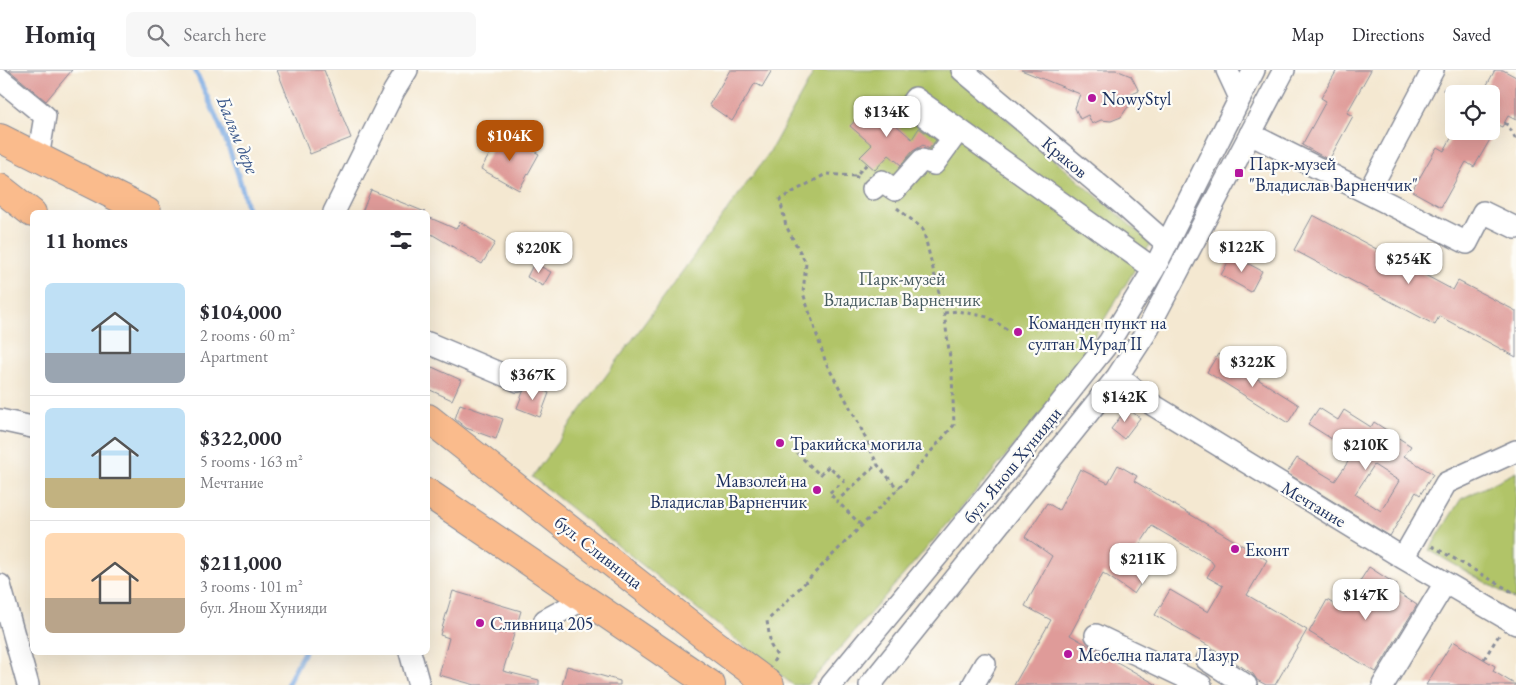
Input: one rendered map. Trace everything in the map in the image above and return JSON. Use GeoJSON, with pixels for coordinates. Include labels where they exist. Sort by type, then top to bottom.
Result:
{"type":"FeatureCollection","features":[{"type":"Feature","properties":{"kind":"main road"},"geometry":{"type":"LineString","coordinates":[[0,138],[143,210]]}},
{"type":"Feature","properties":{"kind":"main road"},"geometry":{"type":"LineString","coordinates":[[0,188],[30,211]]}},
{"type":"Feature","properties":{"kind":"main road","name":"бул. Сливница"},"geometry":{"type":"LineString","coordinates":[[430,420],[711,641],[771,674]]}},
{"type":"Feature","properties":{"kind":"main road"},"geometry":{"type":"LineString","coordinates":[[430,494],[711,685]]}},
{"type":"Feature","properties":{"kind":"street"},"geometry":{"type":"LineString","coordinates":[[335,210],[394,91],[407,70]]}},
{"type":"Feature","properties":{"kind":"street"},"geometry":{"type":"LineString","coordinates":[[1227,70],[1240,98]]}},
{"type":"Feature","properties":{"kind":"street","name":"бул. Янош Хунияди"},"geometry":{"type":"LineString","coordinates":[[831,685],[991,491],[1109,342],[1154,269],[1254,70]]}},
{"type":"Feature","properties":{"kind":"street","name":"бул. Янош Хунияди"},"geometry":{"type":"LineString","coordinates":[[870,685],[1117,377],[1150,326],[1284,70]]}},
{"type":"Feature","properties":{"kind":"street"},"geometry":{"type":"LineString","coordinates":[[1368,194],[1433,70]]}},
{"type":"Feature","properties":{"kind":"street","name":"Краков"},"geometry":{"type":"LineString","coordinates":[[972,74],[1167,244]]}},
{"type":"Feature","properties":{"kind":"street"},"geometry":{"type":"LineString","coordinates":[[0,79],[45,116],[38,158]]}},
{"type":"Feature","properties":{"kind":"street"},"geometry":{"type":"LineString","coordinates":[[873,189],[882,181],[895,190],[922,160],[934,164],[953,138],[910,105],[915,98],[1154,269]]}},
{"type":"Feature","properties":{"kind":"street"},"geometry":{"type":"LineString","coordinates":[[1250,134],[1467,242],[1483,212],[1516,228]]}},
{"type":"Feature","properties":{"kind":"street"},"geometry":{"type":"LineString","coordinates":[[430,345],[518,381]]}},
{"type":"Feature","properties":{"kind":"street","name":"Мечтание"},"geometry":{"type":"LineString","coordinates":[[1117,377],[1153,405],[1403,558],[1513,622]]}},
{"type":"Feature","properties":{"kind":"street"},"geometry":{"type":"LineString","coordinates":[[0,420],[30,427]]}},
{"type":"Feature","properties":{"kind":"street"},"geometry":{"type":"LineString","coordinates":[[1403,558],[1446,483],[1516,451]]}},
{"type":"Feature","properties":{"kind":"street"},"geometry":{"type":"LineString","coordinates":[[1383,685],[1445,583]]}},
{"type":"Feature","properties":{"kind":"street"},"geometry":{"type":"LineString","coordinates":[[0,585],[28,685]]}},
{"type":"Feature","properties":{"kind":"street"},"geometry":{"type":"LineString","coordinates":[[545,620],[584,599]]}},
{"type":"Feature","properties":{"kind":"street"},"geometry":{"type":"LineString","coordinates":[[1096,635],[1201,685]]}},
{"type":"Feature","properties":{"kind":"street"},"geometry":{"type":"LineString","coordinates":[[411,655],[419,685]]}},
{"type":"Feature","properties":{"kind":"street"},"geometry":{"type":"LineString","coordinates":[[1207,660],[1246,685]]}},
{"type":"Feature","properties":{"kind":"street"},"geometry":{"type":"LineString","coordinates":[[973,685],[985,664]]}},
{"type":"Feature","properties":{"kind":"path"},"geometry":{"type":"LineString","coordinates":[[1504,123],[1508,125],[1516,140]]}},
{"type":"Feature","properties":{"kind":"path"},"geometry":{"type":"LineString","coordinates":[[855,176],[867,164]]}},
{"type":"Feature","properties":{"kind":"path"},"geometry":{"type":"LineString","coordinates":[[771,674],[777,656],[771,646],[766,621],[898,489],[954,425],[952,373],[944,313],[923,230],[855,176],[826,174],[780,199],[786,226],[806,263],[803,293],[826,363],[859,424],[877,464],[898,489]]}},
{"type":"Feature","properties":{"kind":"path"},"geometry":{"type":"LineString","coordinates":[[944,313],[957,311],[988,318],[1008,330]]}},
{"type":"Feature","properties":{"kind":"path"},"geometry":{"type":"LineString","coordinates":[[798,453],[820,475],[829,466],[844,481],[829,494],[861,526]]}},
{"type":"Feature","properties":{"kind":"path"},"geometry":{"type":"LineString","coordinates":[[837,500],[877,464]]}},
{"type":"Feature","properties":{"kind":"path"},"geometry":{"type":"LineString","coordinates":[[1416,536],[1516,594]]}},
{"type":"Feature","properties":{"kind":"path"},"geometry":{"type":"LineString","coordinates":[[1484,659],[1513,622]]}},
{"type":"Feature","properties":{"kind":"green space","name":"Парк-музей Владислав Варненчик"},"geometry":{"type":"Polygon","coordinates":[[[815,70],[950,70],[1151,243],[1061,390],[808,685],[793,685],[532,477],[769,153],[815,70]]]}},
{"type":"Feature","properties":{"kind":"green space"},"geometry":{"type":"Polygon","coordinates":[[[1516,472],[1516,600],[1429,550],[1461,499],[1516,472]]]}},
{"type":"Feature","properties":{"kind":"building"},"geometry":{"type":"Polygon","coordinates":[[[9,70],[72,70],[46,101],[9,70]]]}},
{"type":"Feature","properties":{"kind":"building"},"geometry":{"type":"Polygon","coordinates":[[[277,70],[324,70],[351,138],[310,154],[277,70]]]}},
{"type":"Feature","properties":{"kind":"building"},"geometry":{"type":"Polygon","coordinates":[[[730,70],[772,70],[762,87],[755,83],[732,121],[709,105],[730,70]]]}},
{"type":"Feature","properties":{"kind":"building"},"geometry":{"type":"Polygon","coordinates":[[[1021,70],[1116,70],[1131,76],[1139,91],[1130,95],[1134,103],[1127,108],[1121,117],[1111,121],[1101,120],[1092,124],[1088,115],[1080,119],[1075,108],[1080,94],[1021,70]]]}},
{"type":"Feature","properties":{"kind":"building"},"geometry":{"type":"Polygon","coordinates":[[[1337,70],[1371,70],[1347,113],[1353,116],[1329,160],[1302,145],[1326,101],[1321,98],[1337,70]]]}},
{"type":"Feature","properties":{"kind":"building"},"geometry":{"type":"Polygon","coordinates":[[[1495,70],[1503,70],[1516,77],[1516,120],[1508,116],[1502,127],[1500,126],[1500,85],[1487,85],[1495,70]]]}},
{"type":"Feature","properties":{"kind":"building"},"geometry":{"type":"Polygon","coordinates":[[[871,103],[912,139],[919,128],[936,140],[929,149],[923,145],[913,151],[901,165],[889,155],[875,170],[860,157],[872,145],[850,126],[871,103]]]}},
{"type":"Feature","properties":{"kind":"building"},"geometry":{"type":"Polygon","coordinates":[[[502,133],[539,154],[519,190],[481,169],[502,133]]]}},
{"type":"Feature","properties":{"kind":"building"},"geometry":{"type":"Polygon","coordinates":[[[1450,140],[1490,140],[1474,167],[1466,162],[1441,207],[1412,191],[1437,147],[1444,151],[1450,140]]]}},
{"type":"Feature","properties":{"kind":"building"},"geometry":{"type":"Polygon","coordinates":[[[371,190],[420,210],[363,210],[371,190]]]}},
{"type":"Feature","properties":{"kind":"building"},"geometry":{"type":"Polygon","coordinates":[[[1313,215],[1453,290],[1458,281],[1516,311],[1516,357],[1439,316],[1435,325],[1294,250],[1313,215]]]}},
{"type":"Feature","properties":{"kind":"building"},"geometry":{"type":"Polygon","coordinates":[[[430,218],[456,229],[460,222],[495,243],[482,264],[430,233],[430,218]]]}},
{"type":"Feature","properties":{"kind":"building"},"geometry":{"type":"Polygon","coordinates":[[[1232,255],[1262,271],[1251,292],[1221,275],[1232,255]]]}},
{"type":"Feature","properties":{"kind":"building"},"geometry":{"type":"Polygon","coordinates":[[[534,263],[551,272],[543,286],[527,277],[534,263]]]}},
{"type":"Feature","properties":{"kind":"building"},"geometry":{"type":"Polygon","coordinates":[[[1218,354],[1299,405],[1288,423],[1207,372],[1218,354]]]}},
{"type":"Feature","properties":{"kind":"building"},"geometry":{"type":"Polygon","coordinates":[[[432,367],[461,380],[452,400],[430,390],[430,372],[432,367]]]}},
{"type":"Feature","properties":{"kind":"building"},"geometry":{"type":"Polygon","coordinates":[[[530,385],[549,393],[540,417],[517,408],[523,392],[530,385]]]}},
{"type":"Feature","properties":{"kind":"building"},"geometry":{"type":"Polygon","coordinates":[[[460,404],[503,419],[496,439],[466,428],[455,419],[460,404]]]}},
{"type":"Feature","properties":{"kind":"building"},"geometry":{"type":"Polygon","coordinates":[[[1127,408],[1140,418],[1124,439],[1111,429],[1127,408]]]}},
{"type":"Feature","properties":{"kind":"building"},"geometry":{"type":"Polygon","coordinates":[[[1319,408],[1338,420],[1344,410],[1371,427],[1374,422],[1411,446],[1404,456],[1433,474],[1420,495],[1416,492],[1390,536],[1287,473],[1297,458],[1335,481],[1354,453],[1308,424],[1319,408]],[[1374,465],[1355,494],[1381,511],[1399,481],[1374,465]]]}},
{"type":"Feature","properties":{"kind":"building"},"geometry":{"type":"Polygon","coordinates":[[[1118,465],[1137,476],[1134,481],[1267,560],[1247,595],[1307,630],[1275,685],[1266,685],[1257,680],[1253,674],[1214,649],[1155,615],[1170,590],[1208,612],[1223,586],[1207,577],[1214,565],[1211,561],[1152,526],[1131,558],[1150,570],[1134,594],[1103,573],[1070,635],[1157,685],[1014,685],[1051,620],[1025,606],[1052,556],[1025,537],[1047,503],[1059,510],[1080,469],[1108,483],[1118,465]]]}},
{"type":"Feature","properties":{"kind":"building"},"geometry":{"type":"Polygon","coordinates":[[[1369,567],[1397,585],[1394,590],[1417,605],[1376,672],[1309,632],[1327,600],[1342,609],[1369,567]]]}},
{"type":"Feature","properties":{"kind":"building"},"geometry":{"type":"Polygon","coordinates":[[[453,591],[521,611],[503,671],[539,680],[539,685],[475,685],[439,675],[449,638],[440,635],[453,591]]]}},
{"type":"Feature","properties":{"kind":"building"},"geometry":{"type":"Polygon","coordinates":[[[1453,641],[1495,666],[1493,671],[1516,685],[1426,685],[1453,641]]]}},
{"type":"Feature","properties":{"kind":"building"},"geometry":{"type":"Polygon","coordinates":[[[567,666],[620,681],[620,685],[562,685],[567,666]]]}},
{"type":"Feature","properties":{"kind":"waterway","name":"Балъм дере"},"geometry":{"type":"LineString","coordinates":[[195,70],[232,158],[248,210]]}},
{"type":"Feature","properties":{"kind":"waterway","name":"Балъм дере"},"geometry":{"type":"LineString","coordinates":[[287,685],[302,655]]}},
{"type":"Feature","properties":{"kind":"place","name":"NowyStyl"},"geometry":{"type":"Point","coordinates":[1092,98]}},
{"type":"Feature","properties":{"kind":"place","name":"Парк-музей \"Владислав Варненчик\""},"geometry":{"type":"Point","coordinates":[1239,173]}},
{"type":"Feature","properties":{"kind":"place","name":"Команден пункт на султан Мурад II"},"geometry":{"type":"Point","coordinates":[1018,332]}},
{"type":"Feature","properties":{"kind":"place","name":"Тракийска могила"},"geometry":{"type":"Point","coordinates":[780,443]}},
{"type":"Feature","properties":{"kind":"place","name":"Мавзолей на Владислав Варненчик"},"geometry":{"type":"Point","coordinates":[817,490]}},
{"type":"Feature","properties":{"kind":"place","name":"Еконт"},"geometry":{"type":"Point","coordinates":[1235,549]}},
{"type":"Feature","properties":{"kind":"place","name":"Сливница 205"},"geometry":{"type":"Point","coordinates":[480,623]}},
{"type":"Feature","properties":{"kind":"place","name":"Мебелна палата Лазур"},"geometry":{"type":"Point","coordinates":[1068,654]}}]}
